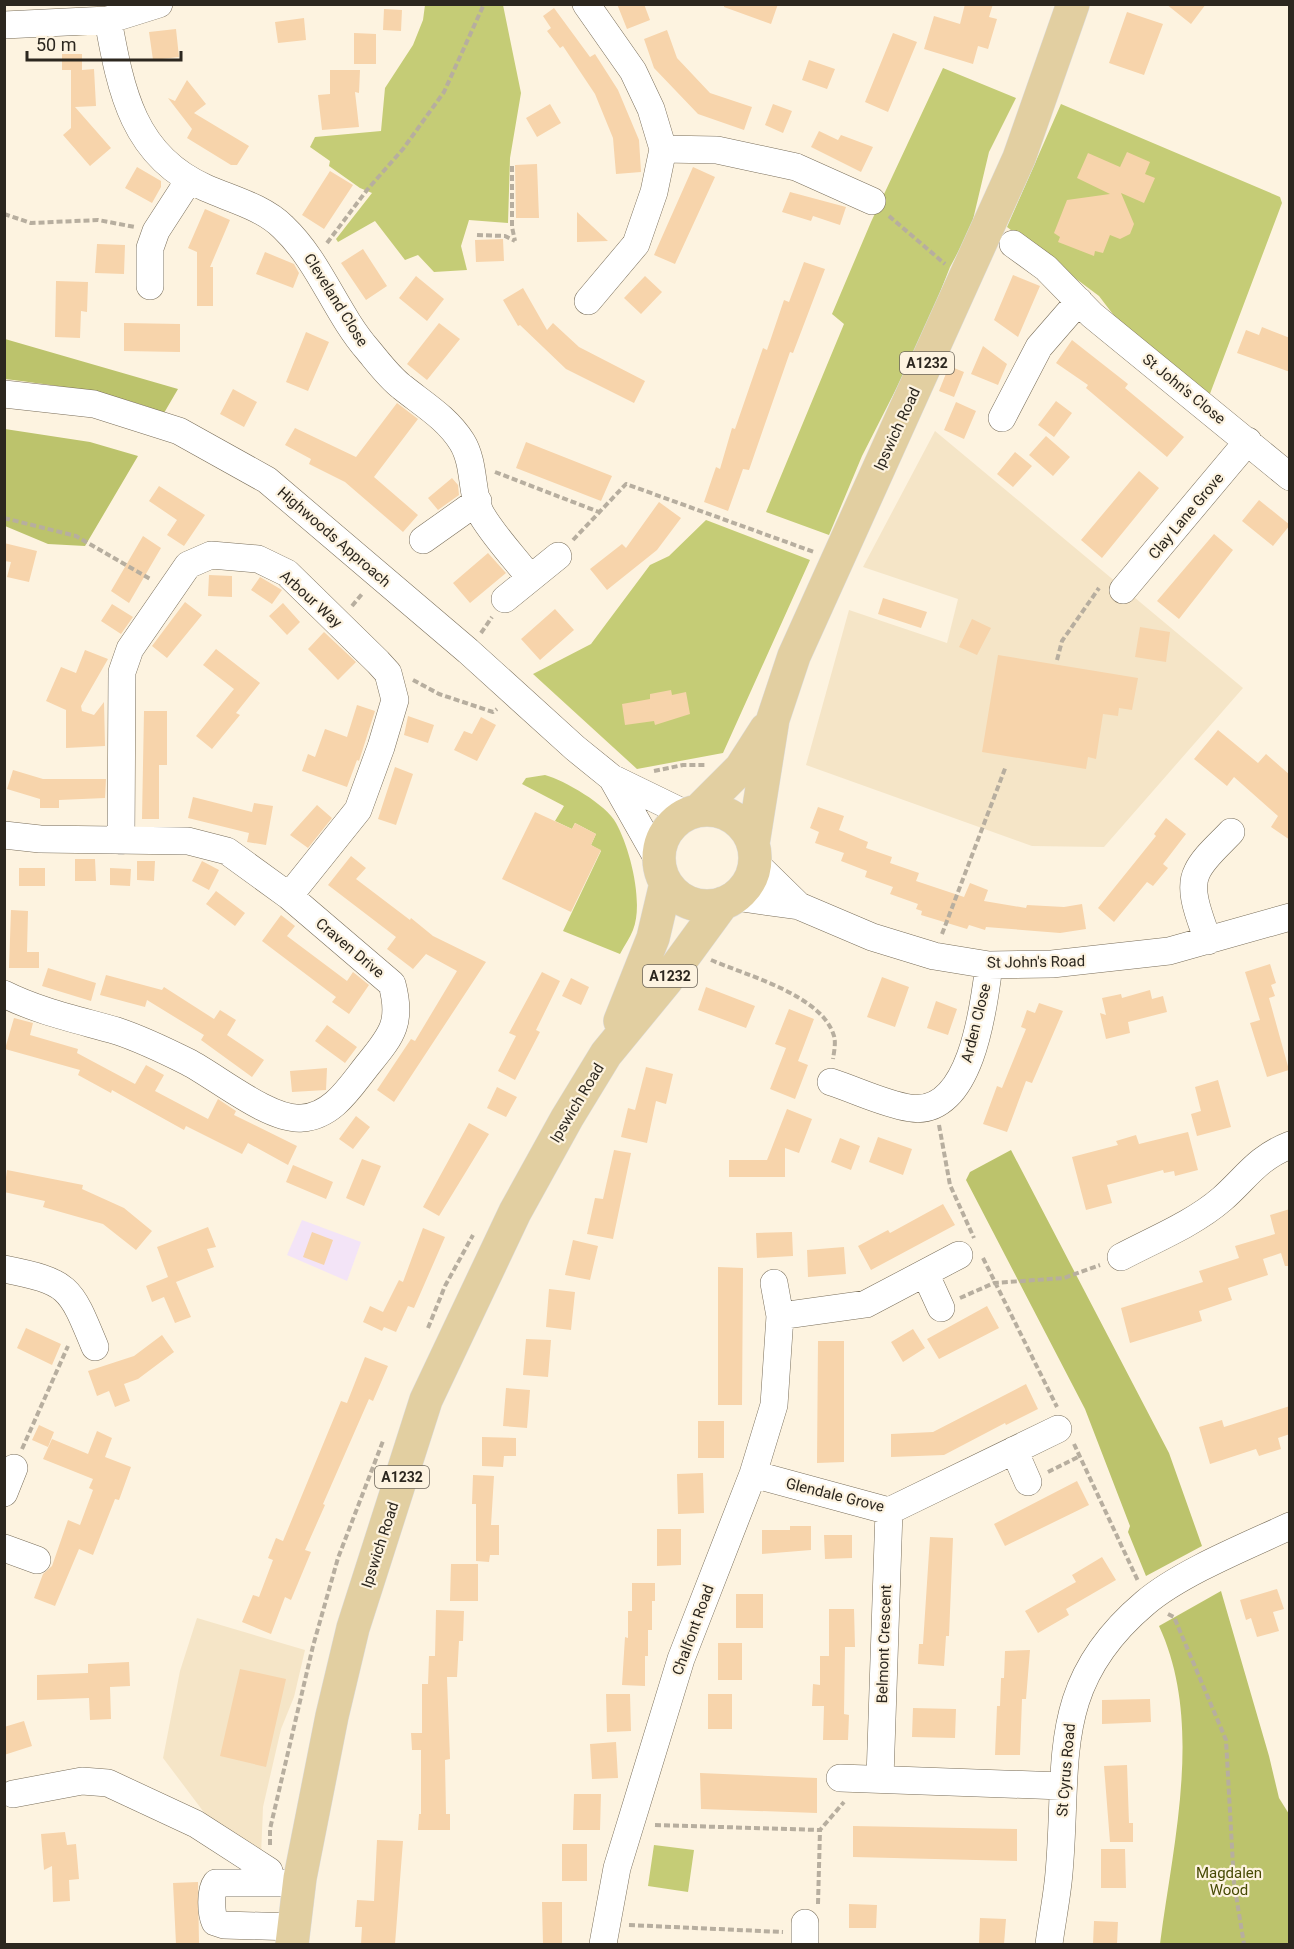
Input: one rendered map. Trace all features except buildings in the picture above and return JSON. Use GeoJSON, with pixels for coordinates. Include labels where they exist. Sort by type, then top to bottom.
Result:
{"type":"FeatureCollection","features":[{"type":"Feature","properties":{"kind":"main road","name":"Ipswich Road"},"geometry":{"type":"LineString","coordinates":[[754,853],[773,719],[794,656],[1019,158],[1073,4]]}},
{"type":"Feature","properties":{"kind":"main road","name":"Ipswich Road"},"geometry":{"type":"LineString","coordinates":[[693,812],[741,768],[773,719]]}},
{"type":"Feature","properties":{"kind":"main road"},"geometry":{"type":"LineString","coordinates":[[693,812],[725,813],[742,825],[754,853]]}},
{"type":"Feature","properties":{"kind":"main road","name":"A1232"},"geometry":{"type":"LineString","coordinates":[[662,872],[662,841],[672,825],[693,812]]}},
{"type":"Feature","properties":{"kind":"main road","name":"A1232"},"geometry":{"type":"LineString","coordinates":[[729,900],[749,882],[754,853]]}},
{"type":"Feature","properties":{"kind":"main road","name":"Ipswich Road"},"geometry":{"type":"LineString","coordinates":[[612,1046],[625,1005],[653,938],[662,872]]}},
{"type":"Feature","properties":{"kind":"main road"},"geometry":{"type":"LineString","coordinates":[[662,872],[682,900],[703,906],[729,900]]}},
{"type":"Feature","properties":{"kind":"main road","name":"Ipswich Road"},"geometry":{"type":"LineString","coordinates":[[293,1936],[299,1884],[332,1716],[353,1628],[426,1400],[539,1165],[612,1046],[729,900]]}},
{"type":"Feature","properties":{"kind":"street"},"geometry":{"type":"LineString","coordinates":[[4,25],[108,20],[159,4]]}},
{"type":"Feature","properties":{"kind":"street"},"geometry":{"type":"LineString","coordinates":[[586,4],[633,71],[655,119],[663,149],[654,192],[636,244],[588,301]]}},
{"type":"Feature","properties":{"kind":"street","name":"Cleveland Close"},"geometry":{"type":"LineString","coordinates":[[108,20],[115,62],[134,123],[156,152],[189,180],[247,205],[282,225],[310,256],[356,335],[400,385],[437,413],[463,443],[480,511],[530,578]]}},
{"type":"Feature","properties":{"kind":"street"},"geometry":{"type":"LineString","coordinates":[[663,149],[717,150],[796,167],[872,201]]}},
{"type":"Feature","properties":{"kind":"street"},"geometry":{"type":"LineString","coordinates":[[150,286],[150,248],[156,231],[189,180]]}},
{"type":"Feature","properties":{"kind":"street","name":"St John's Close"},"geometry":{"type":"LineString","coordinates":[[1013,244],[1046,268],[1092,315],[1290,477]]}},
{"type":"Feature","properties":{"kind":"street"},"geometry":{"type":"LineString","coordinates":[[1002,418],[1039,347],[1079,300]]}},
{"type":"Feature","properties":{"kind":"street","name":"Highwoods Approach"},"geometry":{"type":"LineString","coordinates":[[4,394],[94,404],[179,431],[267,480],[468,651],[575,748],[612,778],[693,812]]}},
{"type":"Feature","properties":{"kind":"street","name":"Clay Lane Grove"},"geometry":{"type":"LineString","coordinates":[[1112,588],[1248,441]]}},
{"type":"Feature","properties":{"kind":"street"},"geometry":{"type":"LineString","coordinates":[[423,540],[478,501]]}},
{"type":"Feature","properties":{"kind":"street","name":"Arbour Way"},"geometry":{"type":"LineString","coordinates":[[121,841],[122,672],[130,649],[188,565],[211,555],[258,559],[287,573],[388,673]]}},
{"type":"Feature","properties":{"kind":"street"},"geometry":{"type":"LineString","coordinates":[[506,599],[558,556]]}},
{"type":"Feature","properties":{"kind":"street"},"geometry":{"type":"LineString","coordinates":[[289,896],[358,810],[395,700],[388,673]]}},
{"type":"Feature","properties":{"kind":"street","name":"Highwoods Approach"},"geometry":{"type":"LineString","coordinates":[[612,778],[662,872]]}},
{"type":"Feature","properties":{"kind":"street"},"geometry":{"type":"LineString","coordinates":[[1208,941],[1197,908],[1194,885],[1196,872],[1230,832]]}},
{"type":"Feature","properties":{"kind":"street","name":"Craven Drive"},"geometry":{"type":"LineString","coordinates":[[4,993],[24,1004],[120,1032],[189,1063],[265,1108],[299,1119],[319,1116],[338,1102],[390,1037],[397,1017],[392,984],[289,896],[227,851],[188,841],[40,839],[5,836]]}},
{"type":"Feature","properties":{"kind":"street","name":"St John's Road"},"geometry":{"type":"LineString","coordinates":[[754,853],[800,906]]}},
{"type":"Feature","properties":{"kind":"street","name":"St John's Road"},"geometry":{"type":"LineString","coordinates":[[729,900],[800,906],[872,937],[934,956],[989,965],[1110,960],[1169,951],[1290,917]]}},
{"type":"Feature","properties":{"kind":"street","name":"Arden Close"},"geometry":{"type":"LineString","coordinates":[[936,1104],[956,1089],[970,1059],[985,999],[989,965]]}},
{"type":"Feature","properties":{"kind":"street"},"geometry":{"type":"LineString","coordinates":[[831,1082],[912,1109],[936,1104]]}},
{"type":"Feature","properties":{"kind":"street"},"geometry":{"type":"LineString","coordinates":[[1121,1257],[1198,1217],[1222,1199],[1248,1171],[1272,1152],[1290,1145]]}},
{"type":"Feature","properties":{"kind":"street"},"geometry":{"type":"LineString","coordinates":[[780,1316],[866,1304],[959,1255]]}},
{"type":"Feature","properties":{"kind":"street"},"geometry":{"type":"LineString","coordinates":[[4,1269],[43,1277],[66,1289],[82,1315],[95,1347]]}},
{"type":"Feature","properties":{"kind":"street"},"geometry":{"type":"LineString","coordinates":[[925,1273],[941,1308]]}},
{"type":"Feature","properties":{"kind":"street","name":"Chalfont Road"},"geometry":{"type":"LineString","coordinates":[[605,1934],[616,1868],[681,1659],[753,1474],[774,1405],[780,1316],[774,1283]]}},
{"type":"Feature","properties":{"kind":"street","name":"Glendale Grove"},"geometry":{"type":"LineString","coordinates":[[753,1474],[889,1510],[1062,1426]]}},
{"type":"Feature","properties":{"kind":"street"},"geometry":{"type":"LineString","coordinates":[[1014,1450],[1028,1482]]}},
{"type":"Feature","properties":{"kind":"street"},"geometry":{"type":"LineString","coordinates":[[4,1493],[14,1468]]}},
{"type":"Feature","properties":{"kind":"street","name":"Belmont Crescent"},"geometry":{"type":"LineString","coordinates":[[861,1778],[889,1510]]}},
{"type":"Feature","properties":{"kind":"street","name":"St Cyrus Road"},"geometry":{"type":"LineString","coordinates":[[1049,1944],[1059,1873],[1065,1747],[1073,1703],[1084,1678],[1118,1631],[1147,1602],[1193,1574],[1290,1526]]}},
{"type":"Feature","properties":{"kind":"street"},"geometry":{"type":"LineString","coordinates":[[4,1548],[37,1560]]}},
{"type":"Feature","properties":{"kind":"street"},"geometry":{"type":"LineString","coordinates":[[861,1778],[1062,1786]]}},
{"type":"Feature","properties":{"kind":"street"},"geometry":{"type":"LineString","coordinates":[[13,1794],[82,1781],[108,1783],[196,1824],[269,1871]]}},
{"type":"Feature","properties":{"kind":"street"},"geometry":{"type":"LineString","coordinates":[[293,1936],[218,1924],[213,1917],[212,1890],[213,1885],[219,1882],[299,1884]]}},
{"type":"Feature","properties":{"kind":"path"},"geometry":{"type":"LineString","coordinates":[[310,256],[329,242],[437,101],[470,38],[484,4]]}},
{"type":"Feature","properties":{"kind":"path"},"geometry":{"type":"LineString","coordinates":[[477,235],[505,236],[515,242],[512,227],[512,166]]}},
{"type":"Feature","properties":{"kind":"path"},"geometry":{"type":"LineString","coordinates":[[4,214],[32,223],[98,220],[156,231]]}},
{"type":"Feature","properties":{"kind":"path"},"geometry":{"type":"LineString","coordinates":[[469,462],[599,512]]}},
{"type":"Feature","properties":{"kind":"path"},"geometry":{"type":"LineString","coordinates":[[558,556],[626,483],[835,562]]}},
{"type":"Feature","properties":{"kind":"path"},"geometry":{"type":"LineString","coordinates":[[4,518],[76,536],[169,590]]}},
{"type":"Feature","properties":{"kind":"path"},"geometry":{"type":"LineString","coordinates":[[353,587],[371,601]]}},
{"type":"Feature","properties":{"kind":"path"},"geometry":{"type":"LineString","coordinates":[[1057,660],[1062,641],[1112,588]]}},
{"type":"Feature","properties":{"kind":"path"},"geometry":{"type":"LineString","coordinates":[[468,651],[506,599]]}},
{"type":"Feature","properties":{"kind":"path"},"geometry":{"type":"LineString","coordinates":[[388,673],[405,675],[439,694],[493,712],[505,703]]}},
{"type":"Feature","properties":{"kind":"path"},"geometry":{"type":"LineString","coordinates":[[934,956],[1006,766]]}},
{"type":"Feature","properties":{"kind":"path"},"geometry":{"type":"LineString","coordinates":[[688,951],[804,999],[822,1015],[835,1039],[831,1082]]}},
{"type":"Feature","properties":{"kind":"path"},"geometry":{"type":"LineString","coordinates":[[936,1104],[950,1185],[994,1283],[1062,1426],[1080,1456],[1147,1602],[1174,1617],[1226,1740],[1234,1883],[1244,1944]]}},
{"type":"Feature","properties":{"kind":"path"},"geometry":{"type":"LineString","coordinates":[[941,1308],[994,1283],[1064,1278],[1121,1257]]}},
{"type":"Feature","properties":{"kind":"path"},"geometry":{"type":"LineString","coordinates":[[14,1468],[82,1315]]}},
{"type":"Feature","properties":{"kind":"path"},"geometry":{"type":"LineString","coordinates":[[1028,1482],[1080,1456]]}},
{"type":"Feature","properties":{"kind":"path"},"geometry":{"type":"LineString","coordinates":[[605,1934],[805,1933],[818,1915],[820,1830],[861,1778]]}},
{"type":"Feature","properties":{"kind":"path"},"geometry":{"type":"LineString","coordinates":[[630,1824],[820,1830]]}},
{"type":"Feature","properties":{"kind":"shaded area"},"geometry":{"type":"Polygon","coordinates":[[[935,431],[1243,688],[1104,847],[1032,846],[806,765],[849,610],[947,643],[958,599],[863,567],[935,431]]]}},
{"type":"Feature","properties":{"kind":"shaded area"},"geometry":{"type":"Polygon","coordinates":[[[302,1220],[361,1242],[347,1281],[287,1255],[302,1220]]]}},
{"type":"Feature","properties":{"kind":"shaded area"},"geometry":{"type":"Polygon","coordinates":[[[197,1618],[305,1650],[294,1697],[281,1729],[263,1807],[261,1856],[209,1819],[163,1758],[180,1671],[197,1618]]]}},
{"type":"Feature","properties":{"kind":"green space"},"geometry":{"type":"Polygon","coordinates":[[[425,5],[503,5],[521,93],[510,158],[508,223],[469,220],[461,246],[467,270],[434,272],[418,255],[405,260],[375,221],[338,242],[336,239],[372,193],[360,188],[329,166],[330,161],[310,147],[315,137],[381,131],[385,88],[413,45],[423,20],[425,5]]]}},
{"type":"Feature","properties":{"kind":"green space"},"geometry":{"type":"Polygon","coordinates":[[[943,68],[1016,98],[989,152],[971,228],[950,267],[922,338],[862,456],[829,535],[766,512],[844,324],[832,314],[871,222],[943,68]]]}},
{"type":"Feature","properties":{"kind":"green space"},"geometry":{"type":"Polygon","coordinates":[[[1061,104],[1280,197],[1282,203],[1208,399],[1128,334],[1099,296],[1007,227],[1061,104]]]}},
{"type":"Feature","properties":{"kind":"green space"},"geometry":{"type":"Polygon","coordinates":[[[5,339],[178,389],[164,413],[106,395],[5,379],[5,339]]]}},
{"type":"Feature","properties":{"kind":"green space"},"geometry":{"type":"Polygon","coordinates":[[[5,429],[90,442],[138,456],[85,546],[48,544],[5,526],[5,429]]]}},
{"type":"Feature","properties":{"kind":"green space"},"geometry":{"type":"Polygon","coordinates":[[[706,520],[810,560],[723,753],[637,769],[533,674],[591,644],[650,565],[669,556],[706,520]]]}},
{"type":"Feature","properties":{"kind":"green space"},"geometry":{"type":"Polygon","coordinates":[[[545,775],[595,801],[611,816],[621,834],[634,876],[637,905],[633,930],[620,954],[563,931],[601,851],[591,845],[596,834],[575,823],[572,829],[555,821],[564,806],[522,784],[526,778],[545,775]]]}},
{"type":"Feature","properties":{"kind":"green space"},"geometry":{"type":"Polygon","coordinates":[[[1011,1150],[1169,1453],[1202,1546],[1146,1576],[1128,1532],[1130,1526],[1085,1409],[966,1180],[970,1172],[1011,1150]]]}},
{"type":"Feature","properties":{"kind":"green space","name":"Magdalen Wood"},"geometry":{"type":"Polygon","coordinates":[[[1221,1591],[1279,1798],[1289,1814],[1289,1944],[1160,1944],[1177,1824],[1183,1742],[1180,1702],[1172,1663],[1159,1626],[1221,1591]]]}},
{"type":"Feature","properties":{"kind":"green space"},"geometry":{"type":"Polygon","coordinates":[[[654,1845],[694,1850],[688,1892],[648,1886],[654,1845]]]}}]}
